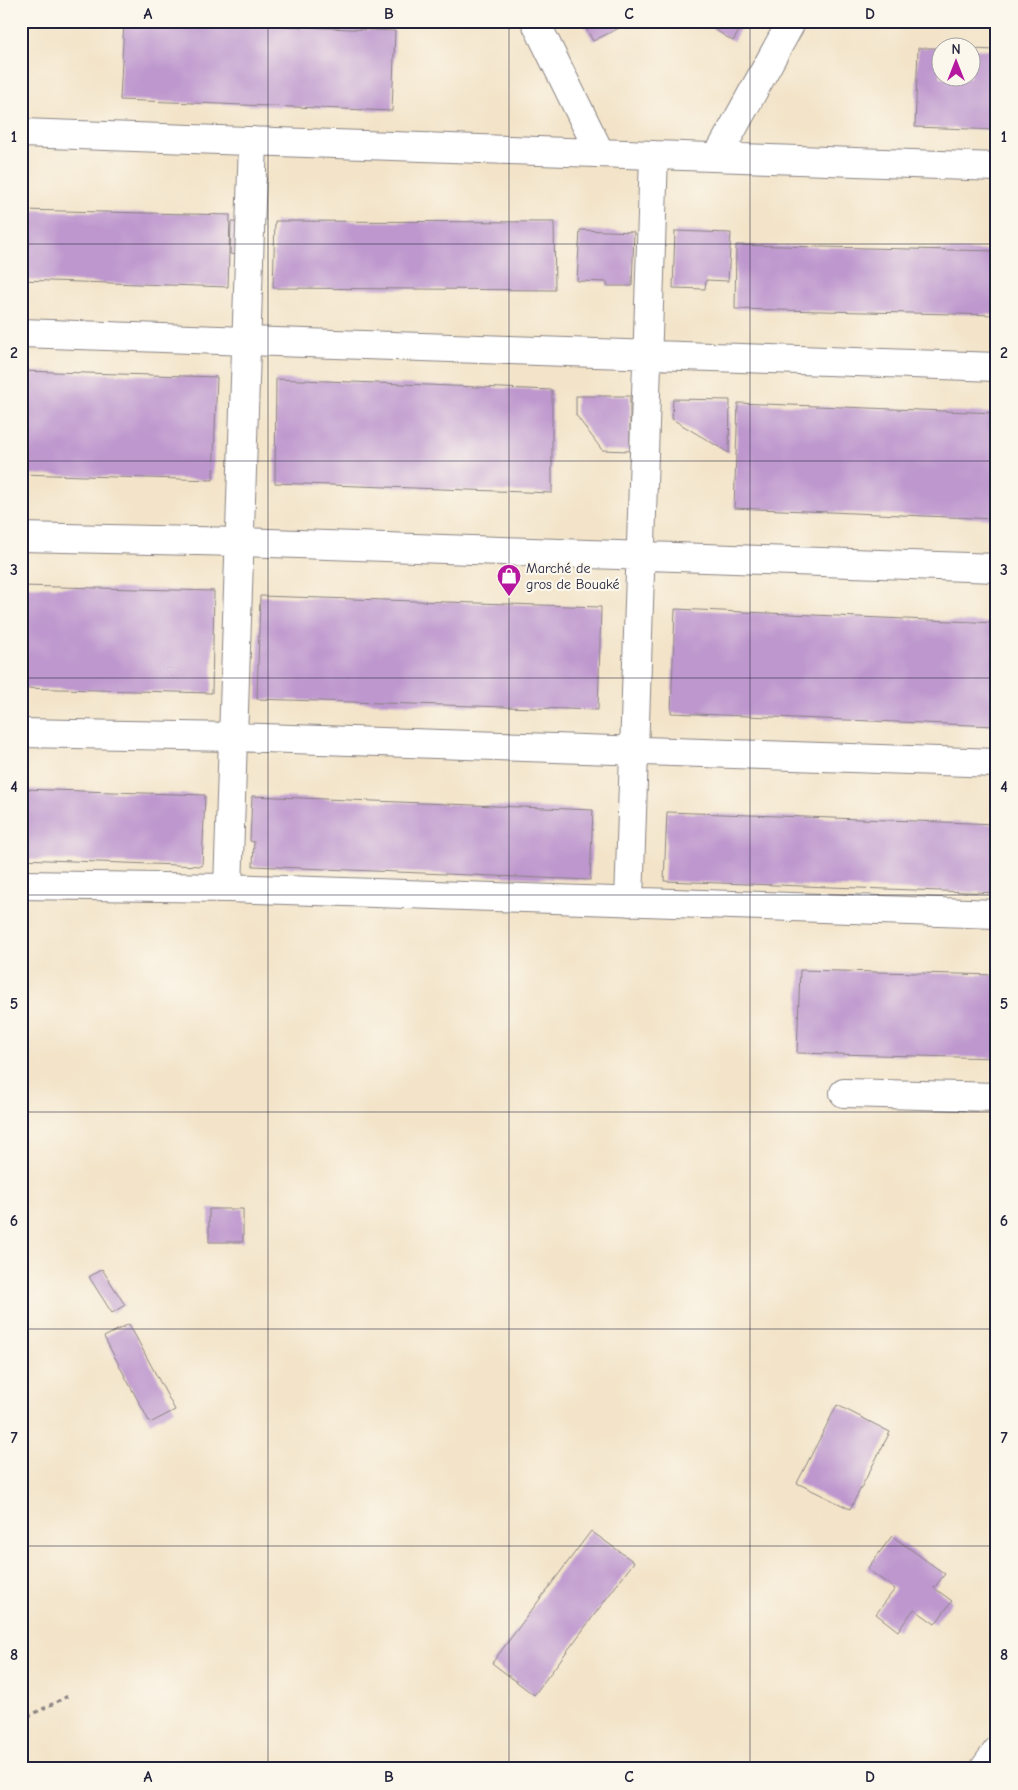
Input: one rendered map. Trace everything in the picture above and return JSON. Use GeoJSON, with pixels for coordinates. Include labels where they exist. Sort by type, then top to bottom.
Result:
{"type":"FeatureCollection","features":[{"type":"Feature","properties":{"kind":"street"},"geometry":{"type":"LineString","coordinates":[[535,21],[600,153]]}},
{"type":"Feature","properties":{"kind":"street"},"geometry":{"type":"LineString","coordinates":[[716,157],[792,21]]}},
{"type":"Feature","properties":{"kind":"street"},"geometry":{"type":"LineString","coordinates":[[21,133],[997,167]]}},
{"type":"Feature","properties":{"kind":"street"},"geometry":{"type":"LineString","coordinates":[[228,888],[253,141]]}},
{"type":"Feature","properties":{"kind":"street"},"geometry":{"type":"LineString","coordinates":[[629,902],[654,155]]}},
{"type":"Feature","properties":{"kind":"street"},"geometry":{"type":"LineString","coordinates":[[21,333],[997,367]]}},
{"type":"Feature","properties":{"kind":"street"},"geometry":{"type":"LineString","coordinates":[[21,537],[240,542],[997,568]]}},
{"type":"Feature","properties":{"kind":"street"},"geometry":{"type":"LineString","coordinates":[[21,733],[233,737],[997,763]]}},
{"type":"Feature","properties":{"kind":"street"},"geometry":{"type":"LineString","coordinates":[[21,885],[228,888],[997,914]]}},
{"type":"Feature","properties":{"kind":"street"},"geometry":{"type":"LineString","coordinates":[[844,1093],[997,1096]]}},
{"type":"Feature","properties":{"kind":"street"},"geometry":{"type":"LineString","coordinates":[[984,1769],[997,1751]]}},
{"type":"Feature","properties":{"kind":"path"},"geometry":{"type":"LineString","coordinates":[[21,1720],[70,1695]]}},
{"type":"Feature","properties":{"kind":"building"},"geometry":{"type":"Polygon","coordinates":[[[124,21],[175,21],[395,31],[392,111],[120,100],[124,21]]]}},
{"type":"Feature","properties":{"kind":"building"},"geometry":{"type":"Polygon","coordinates":[[[582,21],[633,21],[593,41],[582,21]]]}},
{"type":"Feature","properties":{"kind":"building"},"geometry":{"type":"Polygon","coordinates":[[[701,21],[745,21],[733,41],[701,21]]]}},
{"type":"Feature","properties":{"kind":"building"},"geometry":{"type":"Polygon","coordinates":[[[918,48],[930,48],[930,88],[980,88],[980,49],[997,50],[997,130],[915,127],[918,48]]]}},
{"type":"Feature","properties":{"kind":"building"},"geometry":{"type":"Polygon","coordinates":[[[21,210],[230,215],[228,287],[21,280],[21,210]]]}},
{"type":"Feature","properties":{"kind":"building"},"geometry":{"type":"Polygon","coordinates":[[[275,221],[554,222],[555,290],[273,288],[275,221]]]}},
{"type":"Feature","properties":{"kind":"building"},"geometry":{"type":"Polygon","coordinates":[[[231,222],[238,222],[238,255],[230,254],[231,222]]]}},
{"type":"Feature","properties":{"kind":"building"},"geometry":{"type":"Polygon","coordinates":[[[580,230],[634,232],[632,286],[607,286],[607,282],[577,281],[580,230]]]}},
{"type":"Feature","properties":{"kind":"building"},"geometry":{"type":"Polygon","coordinates":[[[675,231],[731,233],[728,281],[706,280],[705,289],[673,288],[675,231]]]}},
{"type":"Feature","properties":{"kind":"building"},"geometry":{"type":"Polygon","coordinates":[[[736,245],[997,251],[997,315],[735,309],[736,245]]]}},
{"type":"Feature","properties":{"kind":"building"},"geometry":{"type":"Polygon","coordinates":[[[21,371],[217,377],[213,480],[21,474],[21,371]]]}},
{"type":"Feature","properties":{"kind":"building"},"geometry":{"type":"Polygon","coordinates":[[[276,379],[552,390],[552,493],[275,483],[276,379]]]}},
{"type":"Feature","properties":{"kind":"building"},"geometry":{"type":"Polygon","coordinates":[[[576,396],[630,396],[630,451],[602,450],[576,415],[576,396]]]}},
{"type":"Feature","properties":{"kind":"building"},"geometry":{"type":"Polygon","coordinates":[[[673,399],[730,400],[729,453],[672,419],[673,399]]]}},
{"type":"Feature","properties":{"kind":"building"},"geometry":{"type":"Polygon","coordinates":[[[738,403],[997,413],[997,519],[734,508],[738,403]]]}},
{"type":"Feature","properties":{"kind":"building"},"geometry":{"type":"Polygon","coordinates":[[[21,586],[214,591],[212,693],[21,688],[21,586]]]}},
{"type":"Feature","properties":{"kind":"building"},"geometry":{"type":"Polygon","coordinates":[[[260,596],[601,607],[598,710],[257,699],[260,596]]]}},
{"type":"Feature","properties":{"kind":"building"},"geometry":{"type":"Polygon","coordinates":[[[675,609],[997,623],[997,726],[671,713],[675,609]]]}},
{"type":"Feature","properties":{"kind":"building"},"geometry":{"type":"Polygon","coordinates":[[[21,789],[205,795],[202,866],[21,859],[21,789]]]}},
{"type":"Feature","properties":{"kind":"building"},"geometry":{"type":"Polygon","coordinates":[[[252,796],[593,810],[590,880],[253,866],[254,842],[250,841],[252,796]]]}},
{"type":"Feature","properties":{"kind":"building"},"geometry":{"type":"Polygon","coordinates":[[[667,812],[997,824],[997,893],[664,881],[667,812]]]}},
{"type":"Feature","properties":{"kind":"building"},"geometry":{"type":"Polygon","coordinates":[[[800,970],[997,975],[997,1058],[797,1053],[800,970]]]}},
{"type":"Feature","properties":{"kind":"building"},"geometry":{"type":"Polygon","coordinates":[[[209,1209],[243,1209],[243,1242],[209,1242],[209,1209]]]}},
{"type":"Feature","properties":{"kind":"building"},"geometry":{"type":"Polygon","coordinates":[[[102,1269],[125,1305],[112,1313],[89,1277],[102,1269]]]}},
{"type":"Feature","properties":{"kind":"building"},"geometry":{"type":"Polygon","coordinates":[[[129,1324],[175,1410],[150,1423],[104,1337],[129,1324]]]}},
{"type":"Feature","properties":{"kind":"building"},"geometry":{"type":"Polygon","coordinates":[[[837,1405],[890,1432],[850,1509],[797,1483],[837,1405]]]}},
{"type":"Feature","properties":{"kind":"building"},"geometry":{"type":"Polygon","coordinates":[[[591,1531],[634,1562],[534,1695],[492,1663],[591,1531]]]}},
{"type":"Feature","properties":{"kind":"building"},"geometry":{"type":"Polygon","coordinates":[[[892,1536],[945,1574],[934,1588],[952,1601],[935,1624],[914,1609],[898,1631],[876,1614],[895,1589],[867,1569],[892,1536]]]}},
{"type":"Feature","properties":{"kind":"place","name":"Marché de gros de Bouaké"},"geometry":{"type":"Point","coordinates":[509,597]}}]}
